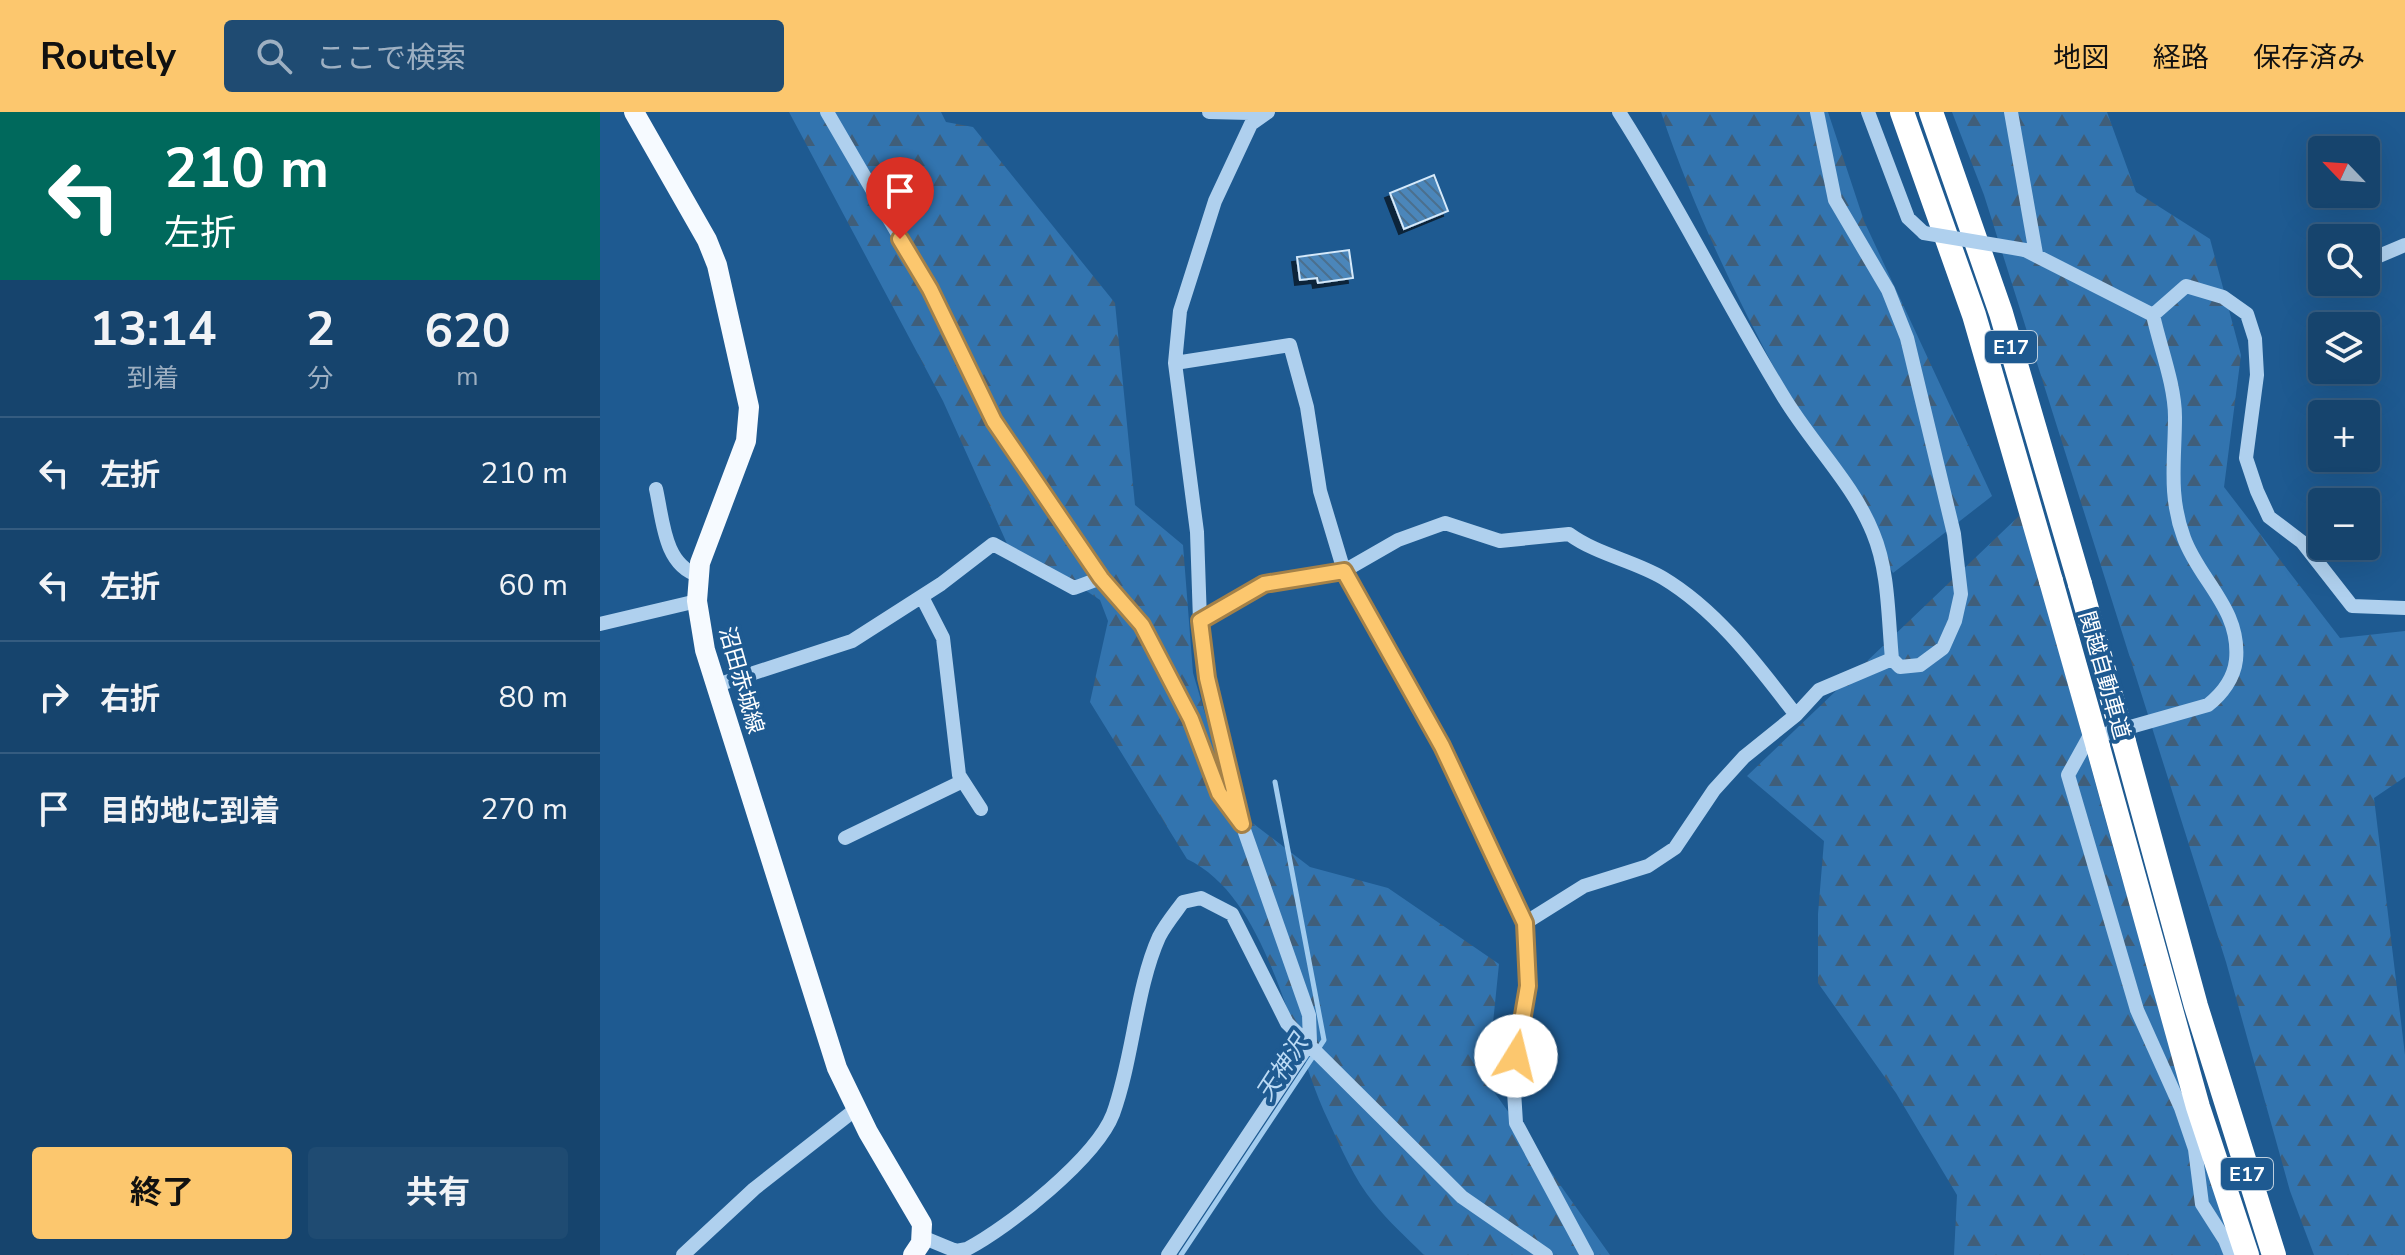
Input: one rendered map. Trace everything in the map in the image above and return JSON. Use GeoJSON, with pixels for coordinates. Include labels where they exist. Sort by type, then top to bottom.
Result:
{"type":"FeatureCollection","features":[{"type":"Feature","properties":{"kind":"highway","name":"関越自動車道"},"geometry":{"type":"LineString","coordinates":[[1902,112],[1974,315],[2198,1107],[2247,1255]]}},
{"type":"Feature","properties":{"kind":"highway","name":"関越自動車道"},"geometry":{"type":"LineString","coordinates":[[1931,112],[2001,313],[2080,584],[2196,1006],[2274,1255]]}},
{"type":"Feature","properties":{"kind":"main road","name":"沼田赤城線"},"geometry":{"type":"LineString","coordinates":[[634,112],[717,265],[749,407],[746,441],[706,543],[698,575],[697,601],[705,650],[837,1068],[856,1109],[917,1211],[918,1246]]}},
{"type":"Feature","properties":{"kind":"street"},"geometry":{"type":"LineString","coordinates":[[827,112],[930,289],[994,421],[1101,578],[1142,625],[1191,719],[1219,793],[1242,824]]}},
{"type":"Feature","properties":{"kind":"street"},"geometry":{"type":"LineString","coordinates":[[1209,112],[1250,116],[1268,112]]}},
{"type":"Feature","properties":{"kind":"street"},"geometry":{"type":"LineString","coordinates":[[1619,112],[1664,183],[1790,409],[1863,510],[1875,537],[1885,583],[1892,659],[1900,667],[1920,665],[1943,648],[1955,621],[1961,594],[1954,534],[1907,338],[1888,290],[1835,200],[1817,112]]}},
{"type":"Feature","properties":{"kind":"street"},"geometry":{"type":"LineString","coordinates":[[1868,112],[1908,218],[1924,233],[2031,252],[2153,315]]}},
{"type":"Feature","properties":{"kind":"street"},"geometry":{"type":"LineString","coordinates":[[2011,112],[2031,252]]}},
{"type":"Feature","properties":{"kind":"street"},"geometry":{"type":"LineString","coordinates":[[1168,1255],[1310,1042],[1309,1015],[1242,824],[1207,678],[1200,621],[1197,532],[1175,363],[1180,311],[1215,201],[1250,116]]}},
{"type":"Feature","properties":{"kind":"street"},"geometry":{"type":"LineString","coordinates":[[2380,256],[2405,245]]}},
{"type":"Feature","properties":{"kind":"street"},"geometry":{"type":"LineString","coordinates":[[2153,315],[2186,286],[2223,297],[2247,314],[2255,339],[2257,375],[2246,458],[2269,517],[2302,542],[2352,606],[2405,608]]}},
{"type":"Feature","properties":{"kind":"street"},"geometry":{"type":"LineString","coordinates":[[2153,315],[2175,415],[2171,462],[2177,518],[2185,542],[2224,605],[2233,627],[2236,660],[2222,694],[2208,705],[2088,739],[2068,775],[2137,1010],[2181,1108],[2195,1149],[2202,1204],[2231,1255]]}},
{"type":"Feature","properties":{"kind":"street"},"geometry":{"type":"LineString","coordinates":[[1175,363],[1290,345],[1307,407],[1320,491],[1344,571],[1442,746],[1525,923],[1528,971],[1513,1075],[1516,1123],[1587,1255]]}},
{"type":"Feature","properties":{"kind":"street"},"geometry":{"type":"LineString","coordinates":[[656,489],[671,551],[678,566],[698,575]]}},
{"type":"Feature","properties":{"kind":"street"},"geometry":{"type":"LineString","coordinates":[[1200,621],[1264,584],[1344,571],[1398,540],[1445,523],[1500,541],[1569,534],[1592,551],[1629,562],[1664,579],[1704,609],[1760,668],[1796,715]]}},
{"type":"Feature","properties":{"kind":"street"},"geometry":{"type":"LineString","coordinates":[[717,685],[852,641],[922,597],[993,544],[1074,588],[1101,578]]}},
{"type":"Feature","properties":{"kind":"street"},"geometry":{"type":"LineString","coordinates":[[922,597],[943,638],[957,761],[963,781],[981,809]]}},
{"type":"Feature","properties":{"kind":"street"},"geometry":{"type":"LineString","coordinates":[[600,624],[697,601]]}},
{"type":"Feature","properties":{"kind":"street"},"geometry":{"type":"LineString","coordinates":[[1525,923],[1584,886],[1648,866],[1675,848],[1714,790],[1744,757],[1796,715],[1819,690],[1892,659]]}},
{"type":"Feature","properties":{"kind":"street"},"geometry":{"type":"LineString","coordinates":[[845,838],[963,781]]}},
{"type":"Feature","properties":{"kind":"street"},"geometry":{"type":"LineString","coordinates":[[918,1246],[958,1253],[978,1243],[1070,1171],[1095,1144],[1112,1117],[1127,1070],[1159,937],[1183,902],[1201,898],[1232,914],[1243,930],[1287,1023],[1310,1042],[1462,1197],[1546,1255]]}},
{"type":"Feature","properties":{"kind":"street"},"geometry":{"type":"LineString","coordinates":[[683,1255],[754,1189],[856,1109]]}},
{"type":"Feature","properties":{"kind":"green space"},"geometry":{"type":"Polygon","coordinates":[[[789,112],[941,112],[946,122],[973,127],[1115,303],[1135,505],[1183,545],[1193,673],[1233,808],[1310,867],[1388,888],[1499,964],[1487,1082],[1610,1255],[1424,1255],[1366,1193],[1343,1153],[1315,1090],[1259,939],[1239,906],[1216,879],[1187,859],[1090,702],[1108,621],[1100,600],[1058,572],[1013,557],[943,401],[789,112]]]}},
{"type":"Feature","properties":{"kind":"green space"},"geometry":{"type":"Polygon","coordinates":[[[1661,112],[1828,112],[1864,221],[1992,496],[1893,573],[1764,349],[1708,233],[1661,112]]]}},
{"type":"Feature","properties":{"kind":"green space"},"geometry":{"type":"Polygon","coordinates":[[[1952,112],[2107,112],[2136,192],[2210,239],[2241,355],[2224,487],[2340,638],[2405,631],[2405,777],[2374,798],[2405,1055],[2405,1255],[2314,1255],[2290,1191],[2226,962],[1984,195],[1952,112]]]}},
{"type":"Feature","properties":{"kind":"green space"},"geometry":{"type":"Polygon","coordinates":[[[2021,514],[2121,876],[2171,1010],[2190,1073],[2260,1255],[1954,1255],[1957,1195],[1896,1093],[1818,983],[1818,914],[1824,841],[1747,776],[2021,514]]]}},
{"type":"Feature","properties":{"kind":"building"},"geometry":{"type":"Polygon","coordinates":[[[1434,175],[1448,211],[1404,229],[1390,193],[1434,175]]]}},
{"type":"Feature","properties":{"kind":"building"},"geometry":{"type":"Polygon","coordinates":[[[1349,250],[1353,278],[1318,283],[1317,278],[1300,280],[1297,257],[1349,250]]]}},
{"type":"Feature","properties":{"kind":"waterway","name":"天神沢"},"geometry":{"type":"LineString","coordinates":[[1181,1255],[1324,1040],[1275,782]]}},
{"type":"Feature","properties":{"kind":"route"},"geometry":{"type":"LineString","coordinates":[[900,239],[930,289],[994,421],[1101,578],[1142,625],[1191,719],[1219,793],[1242,824],[1207,678],[1200,621],[1264,584],[1344,571],[1442,746],[1525,923],[1529,956],[1528,986],[1516,1056]]}}]}
